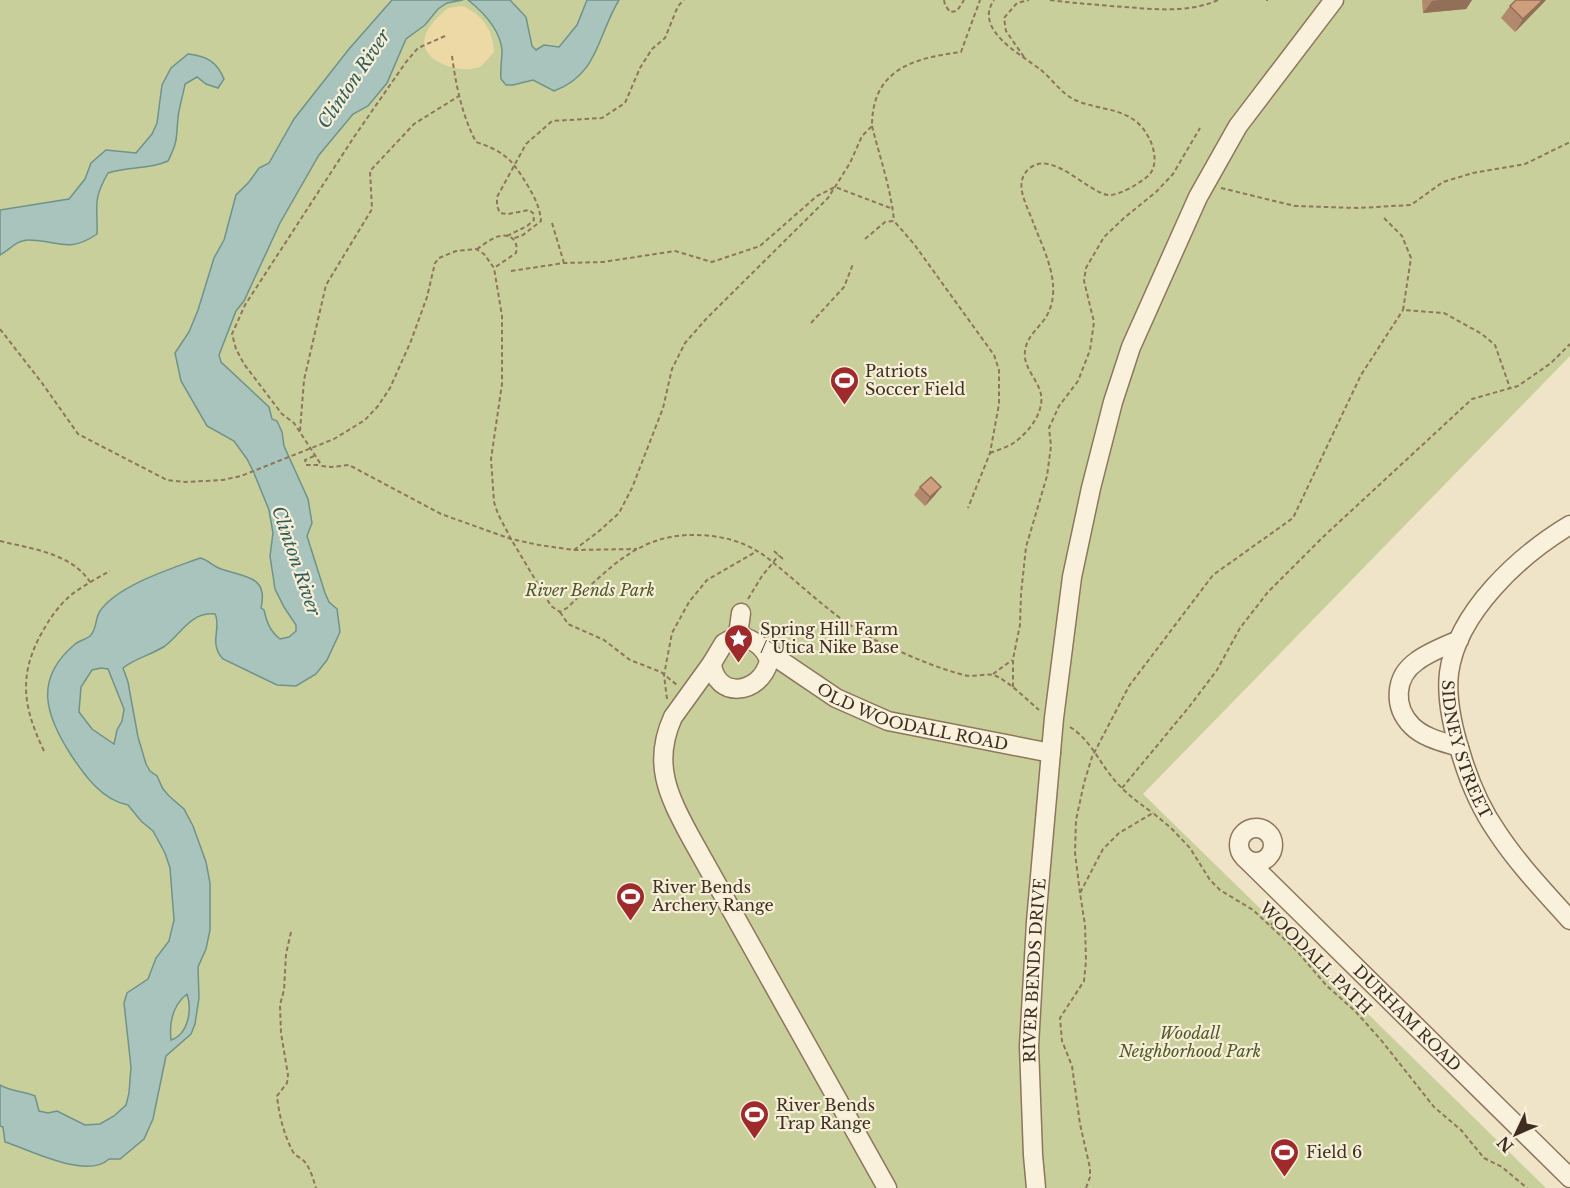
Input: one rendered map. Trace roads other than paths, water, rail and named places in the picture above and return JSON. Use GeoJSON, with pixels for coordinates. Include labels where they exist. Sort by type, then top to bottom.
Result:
{"type":"FeatureCollection","features":[{"type":"Feature","properties":{"kind":"street","name":"RIVER BENDS DRIVE"},"geometry":{"type":"LineString","coordinates":[[1036,1188],[1029,1046],[1036,922],[1051,753],[1072,577],[1091,488],[1113,402],[1131,347],[1198,197],[1238,126],[1334,0]]}},
{"type":"Feature","properties":{"kind":"street","name":"SIDNEY STREET"},"geometry":{"type":"LineString","coordinates":[[1570,525],[1545,541],[1514,567],[1478,608],[1459,640],[1449,674],[1450,701],[1459,747],[1474,789],[1495,830],[1570,920]]}},
{"type":"Feature","properties":{"kind":"street"},"geometry":{"type":"LineString","coordinates":[[738,635],[741,613]]}},
{"type":"Feature","properties":{"kind":"street"},"geometry":{"type":"LineString","coordinates":[[693,688],[709,678],[734,688],[749,688],[774,665],[769,661],[765,650],[752,640],[738,635],[724,643],[673,717],[665,738],[663,760],[667,791],[672,804],[887,1188]]}},
{"type":"Feature","properties":{"kind":"street"},"geometry":{"type":"LineString","coordinates":[[1459,640],[1416,661],[1404,674],[1397,693],[1402,713],[1413,727],[1435,740],[1459,747]]}},
{"type":"Feature","properties":{"kind":"street"},"geometry":{"type":"LineString","coordinates":[[712,663],[714,674],[720,681]]}},
{"type":"Feature","properties":{"kind":"street","name":"OLD WOODALL ROAD"},"geometry":{"type":"LineString","coordinates":[[774,665],[836,698],[888,721],[1051,753]]}},
{"type":"Feature","properties":{"kind":"street"},"geometry":{"type":"LineString","coordinates":[[1266,876],[1272,851],[1272,840],[1266,831],[1250,829],[1245,832],[1239,843],[1245,858],[1255,862],[1261,861],[1272,851]]}},
{"type":"Feature","properties":{"kind":"street","name":"DURHAM ROAD"},"geometry":{"type":"LineString","coordinates":[[1245,858],[1266,876],[1279,892],[1570,1178]]}},
{"type":"Feature","properties":{"kind":"water","name":"Clinton River"},"geometry":{"type":"Polygon","coordinates":[[[392,0],[463,0],[447,3],[438,9],[425,25],[406,39],[387,83],[368,106],[353,114],[319,155],[280,223],[244,301],[236,311],[219,355],[221,362],[269,407],[272,419],[277,421],[282,432],[284,446],[308,499],[312,523],[307,536],[325,593],[329,602],[337,609],[340,632],[327,660],[316,674],[296,686],[277,685],[223,659],[216,647],[217,619],[215,614],[199,616],[187,624],[165,646],[123,668],[146,764],[157,776],[163,789],[184,809],[206,862],[210,883],[210,930],[206,949],[198,967],[199,998],[195,1024],[191,1034],[166,1056],[153,1119],[144,1139],[120,1159],[109,1159],[99,1165],[73,1165],[5,1142],[3,1127],[0,1126],[0,1085],[35,1096],[39,1111],[48,1113],[57,1111],[85,1125],[100,1124],[114,1116],[126,1105],[131,1067],[124,1003],[127,993],[148,979],[156,958],[169,941],[174,920],[170,868],[165,853],[153,831],[128,805],[102,793],[76,763],[55,726],[50,712],[48,685],[61,658],[92,633],[98,614],[108,602],[119,593],[146,579],[200,558],[218,568],[245,576],[258,583],[262,597],[261,608],[264,610],[271,630],[280,639],[289,637],[296,631],[296,625],[275,589],[270,556],[273,533],[269,510],[254,473],[234,441],[207,426],[181,381],[175,353],[189,332],[198,310],[214,258],[224,240],[236,195],[259,168],[269,163],[294,119],[349,49],[392,0]],[[108,669],[92,670],[81,687],[79,712],[92,729],[114,744],[124,709],[108,669]],[[187,994],[175,1009],[171,1040],[182,1032],[188,1020],[187,994]]]}},
{"type":"Feature","properties":{"kind":"water"},"geometry":{"type":"Polygon","coordinates":[[[468,0],[510,0],[526,17],[532,46],[536,50],[544,45],[559,47],[577,25],[587,0],[619,0],[589,64],[569,84],[554,91],[533,80],[506,85],[501,79],[502,50],[498,35],[485,16],[468,0]]]}},
{"type":"Feature","properties":{"kind":"water"},"geometry":{"type":"Polygon","coordinates":[[[188,54],[201,56],[215,64],[224,79],[218,88],[206,84],[197,77],[185,84],[176,140],[168,161],[153,166],[108,173],[98,197],[97,234],[87,240],[70,245],[24,240],[0,255],[0,210],[69,199],[85,179],[91,163],[106,150],[136,153],[152,134],[157,123],[162,85],[171,68],[188,54]]]}},
{"type":"Feature","properties":{"kind":"place","name":"Patriots Soccer Field"},"geometry":{"type":"Point","coordinates":[844,406]}},
{"type":"Feature","properties":{"kind":"place","name":"Spring Hill Farm / Utica Nike Base"},"geometry":{"type":"Point","coordinates":[739,664]}},
{"type":"Feature","properties":{"kind":"place","name":"River Bends Archery Range"},"geometry":{"type":"Point","coordinates":[631,922]}},
{"type":"Feature","properties":{"kind":"place","name":"River Bends Trap Range"},"geometry":{"type":"Point","coordinates":[755,1140]}},
{"type":"Feature","properties":{"kind":"place","name":"Field 6"},"geometry":{"type":"Point","coordinates":[1285,1178]}},
{"type":"Feature","properties":{"kind":"park label","name":"River Bends Park"},"geometry":{"type":"Point","coordinates":[590,590]}},
{"type":"Feature","properties":{"kind":"park label","name":"Woodall Neighborhood Park"},"geometry":{"type":"Point","coordinates":[1190,1042]}}]}
